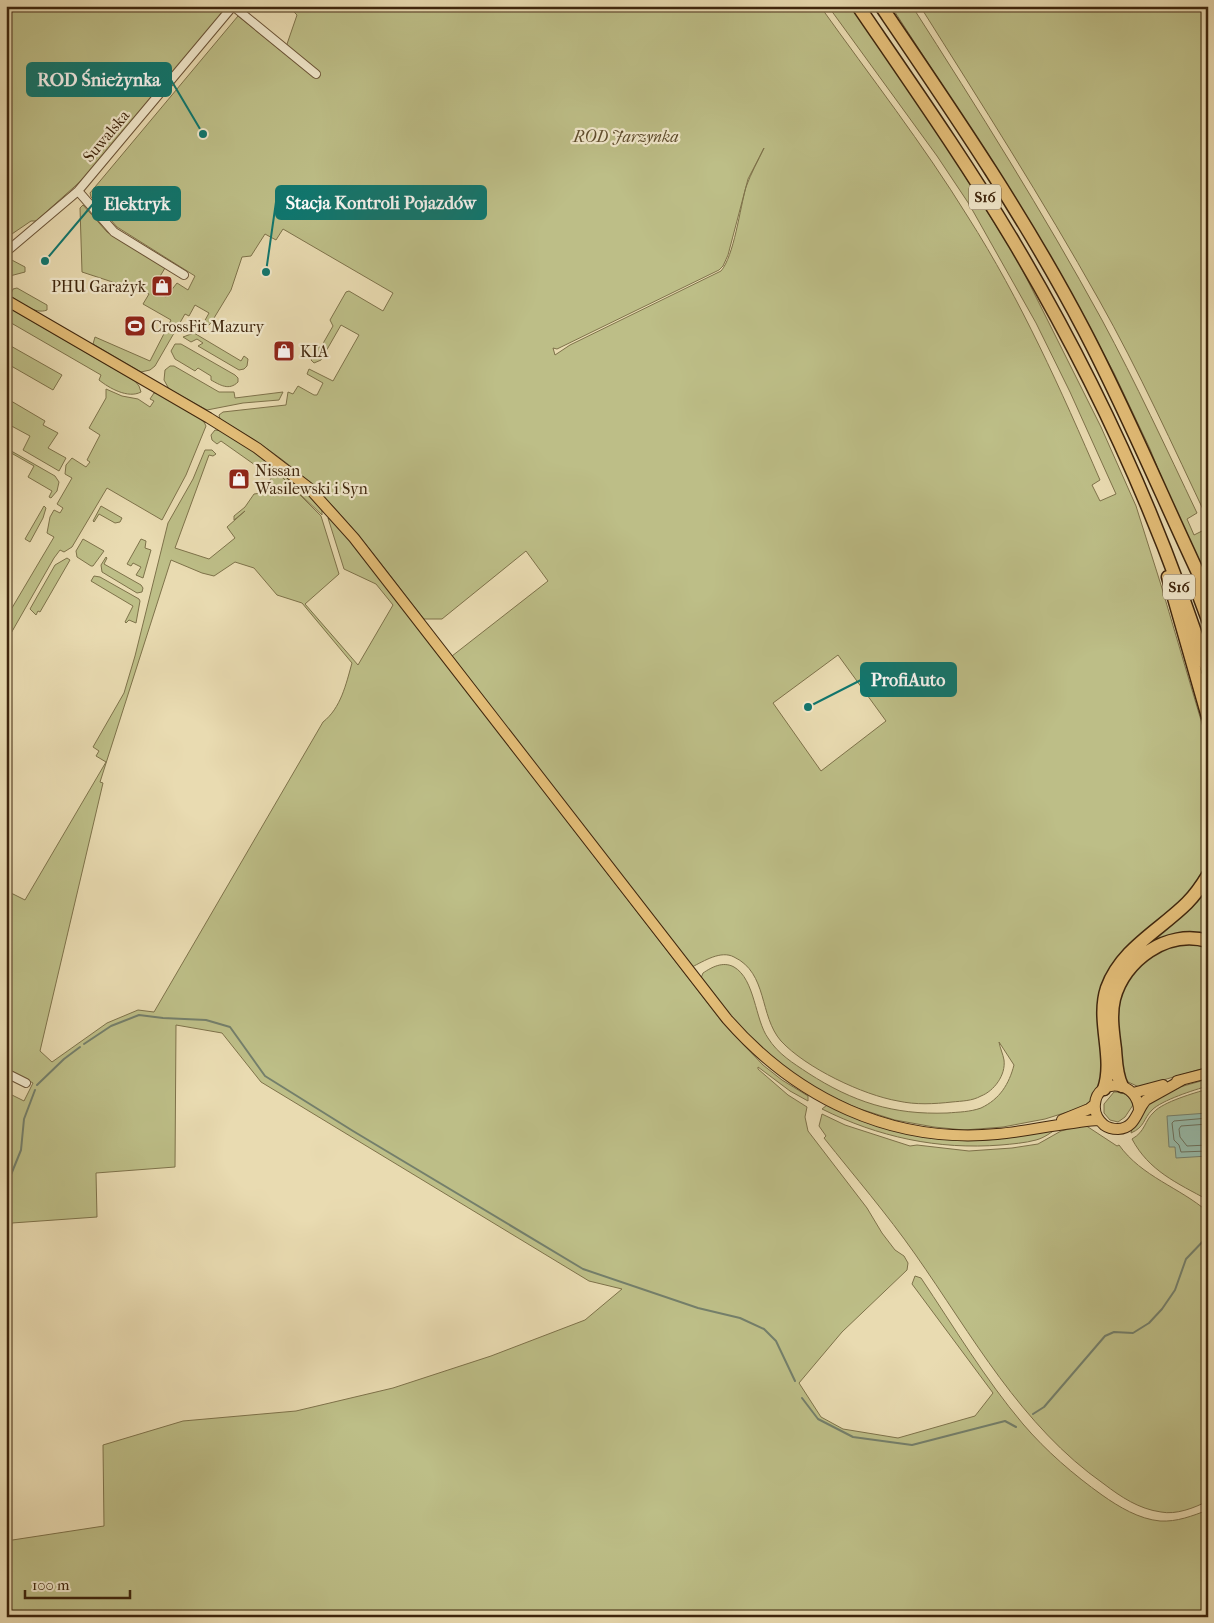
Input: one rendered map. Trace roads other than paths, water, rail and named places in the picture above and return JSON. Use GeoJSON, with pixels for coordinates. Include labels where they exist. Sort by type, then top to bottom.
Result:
{"type":"FeatureCollection","features":[{"type":"Feature","properties":{"kind":"highway","name":"S16"},"geometry":{"type":"LineString","coordinates":[[858,6],[948,138],[1054,311],[1120,443],[1146,502],[1184,599],[1208,672]]}},
{"type":"Feature","properties":{"kind":"highway","name":"S16"},"geometry":{"type":"LineString","coordinates":[[881,6],[956,116],[1029,234],[1088,337],[1136,436],[1166,506],[1208,594]]}},
{"type":"Feature","properties":{"kind":"highway"},"geometry":{"type":"LineString","coordinates":[[1146,502],[1208,717]]}},
{"type":"Feature","properties":{"kind":"highway","name":"S16"},"geometry":{"type":"LineString","coordinates":[[1166,506],[1208,620]]}},
{"type":"Feature","properties":{"kind":"highway"},"geometry":{"type":"LineString","coordinates":[[1104,1089],[1108,1077],[1103,1021],[1104,1004],[1107,988],[1115,971],[1143,939],[1187,902],[1208,876]]}},
{"type":"Feature","properties":{"kind":"highway"},"geometry":{"type":"LineString","coordinates":[[1128,1089],[1118,1076],[1113,1032],[1114,1000],[1119,985],[1132,965],[1144,954],[1161,943],[1188,938],[1208,941]]}},
{"type":"Feature","properties":{"kind":"main road"},"geometry":{"type":"LineString","coordinates":[[6,300],[214,421],[282,466],[309,488],[339,519],[721,1012],[756,1050],[780,1070],[822,1098],[855,1113],[918,1131],[962,1135],[998,1134],[1042,1126],[1099,1120]]}},
{"type":"Feature","properties":{"kind":"main road"},"geometry":{"type":"LineString","coordinates":[[1182,1080],[1146,1100],[1134,1122],[1122,1129],[1109,1128],[1099,1120],[1095,1104],[1098,1096],[1104,1089],[1110,1086],[1128,1089],[1208,1074]]}},
{"type":"Feature","properties":{"kind":"main road"},"geometry":{"type":"LineString","coordinates":[[1128,1089],[1137,1098],[1139,1111]]}},
{"type":"Feature","properties":{"kind":"main road"},"geometry":{"type":"LineString","coordinates":[[1042,1126],[1074,1116],[1095,1104]]}},
{"type":"Feature","properties":{"kind":"street"},"geometry":{"type":"LineString","coordinates":[[232,6],[316,74]]}},
{"type":"Feature","properties":{"kind":"street","name":"Suwalska"},"geometry":{"type":"LineString","coordinates":[[6,252],[78,191],[232,6]]}},
{"type":"Feature","properties":{"kind":"street"},"geometry":{"type":"LineString","coordinates":[[78,191],[114,232],[184,275]]}},
{"type":"Feature","properties":{"kind":"street"},"geometry":{"type":"LineString","coordinates":[[6,1073],[26,1084]]}},
{"type":"Feature","properties":{"kind":"water"},"geometry":{"type":"Polygon","coordinates":[[[1208,1113],[1208,1156],[1176,1158],[1175,1147],[1169,1147],[1167,1116],[1208,1113]]]}},
{"type":"Feature","properties":{"kind":"waterway"},"geometry":{"type":"LineString","coordinates":[[84,1044],[111,1026],[139,1015],[206,1020],[230,1027],[265,1076],[583,1269],[698,1308],[740,1318],[764,1329],[776,1341],[795,1381]]}},
{"type":"Feature","properties":{"kind":"waterway"},"geometry":{"type":"LineString","coordinates":[[37,1085],[64,1059],[80,1047]]}},
{"type":"Feature","properties":{"kind":"waterway"},"geometry":{"type":"LineString","coordinates":[[8,1182],[21,1150],[24,1119],[35,1090]]}},
{"type":"Feature","properties":{"kind":"waterway"},"geometry":{"type":"LineString","coordinates":[[1033,1414],[1044,1407],[1105,1336],[1114,1332],[1133,1333],[1149,1323],[1162,1309],[1175,1290],[1186,1259],[1208,1236]]}},
{"type":"Feature","properties":{"kind":"waterway"},"geometry":{"type":"LineString","coordinates":[[802,1398],[818,1419],[853,1437],[912,1445],[1005,1421],[1016,1427]]}},
{"type":"Feature","properties":{"kind":"place","name":"ROD Śnieżynka"},"geometry":{"type":"Point","coordinates":[203,134]}},
{"type":"Feature","properties":{"kind":"place","name":"Elektryk"},"geometry":{"type":"Point","coordinates":[45,261]}},
{"type":"Feature","properties":{"kind":"place","name":"Stacja Kontroli Pojazdów"},"geometry":{"type":"Point","coordinates":[266,272]}},
{"type":"Feature","properties":{"kind":"place","name":"PHU Garażyk"},"geometry":{"type":"Point","coordinates":[162,286]}},
{"type":"Feature","properties":{"kind":"place","name":"CrossFit Mazury"},"geometry":{"type":"Point","coordinates":[135,326]}},
{"type":"Feature","properties":{"kind":"place","name":"KIA"},"geometry":{"type":"Point","coordinates":[284,351]}},
{"type":"Feature","properties":{"kind":"place","name":"Nissan Wasilewski i Syn"},"geometry":{"type":"Point","coordinates":[239,479]}},
{"type":"Feature","properties":{"kind":"place","name":"ProfiAuto"},"geometry":{"type":"Point","coordinates":[808,707]}},
{"type":"Feature","properties":{"kind":"park label","name":"ROD Jarzynka"},"geometry":{"type":"Point","coordinates":[626,136]}}]}
